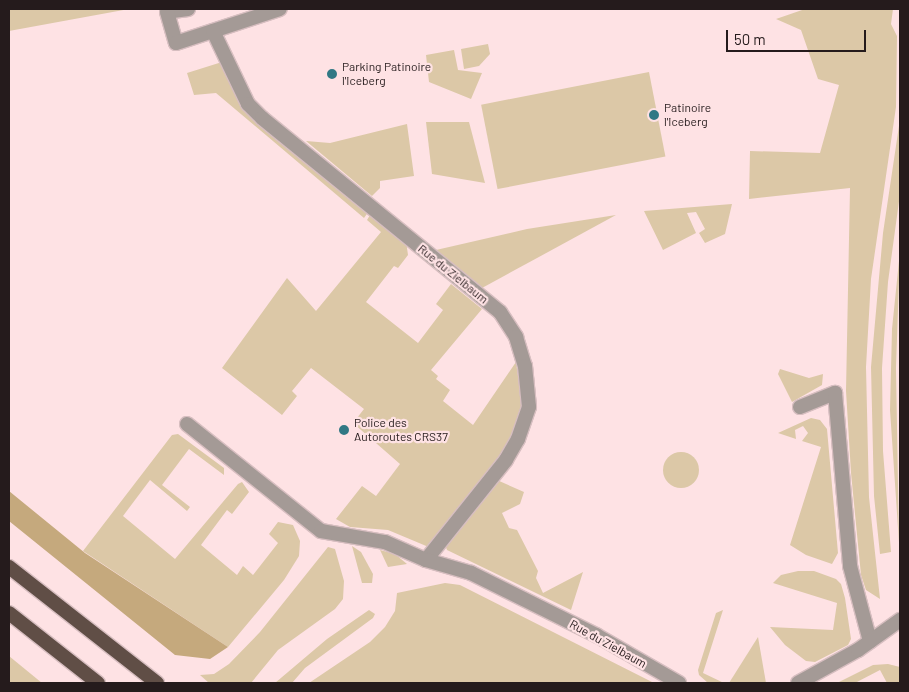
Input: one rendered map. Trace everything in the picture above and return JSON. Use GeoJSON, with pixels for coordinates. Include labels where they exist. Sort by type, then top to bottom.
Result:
{"type":"FeatureCollection","features":[{"type":"Feature","properties":{"kind":"highway"},"geometry":{"type":"LineString","coordinates":[[9,567],[157,683]]}},
{"type":"Feature","properties":{"kind":"highway"},"geometry":{"type":"LineString","coordinates":[[9,613],[98,683]]}},
{"type":"Feature","properties":{"kind":"street"},"geometry":{"type":"LineString","coordinates":[[188,9],[167,12],[176,43],[280,9]]}},
{"type":"Feature","properties":{"kind":"street","name":"Rue du Zielbaum"},"geometry":{"type":"LineString","coordinates":[[212,31],[248,104],[262,118],[500,312],[516,338],[525,366],[528,407],[518,439],[506,460],[426,560]]}},
{"type":"Feature","properties":{"kind":"street"},"geometry":{"type":"LineString","coordinates":[[800,407],[835,392],[849,556],[870,641]]}},
{"type":"Feature","properties":{"kind":"street","name":"Rue du Zielbaum"},"geometry":{"type":"LineString","coordinates":[[187,424],[321,530],[385,542],[426,560],[471,573],[596,635],[679,683]]}},
{"type":"Feature","properties":{"kind":"street"},"geometry":{"type":"LineString","coordinates":[[798,683],[870,641],[900,620]]}},
{"type":"Feature","properties":{"kind":"shaded area"},"geometry":{"type":"Polygon","coordinates":[[[9,9],[129,9],[9,31],[9,9]]]}},
{"type":"Feature","properties":{"kind":"shaded area"},"geometry":{"type":"Polygon","coordinates":[[[805,9],[893,9],[891,24],[897,36],[896,107],[871,279],[866,367],[869,497],[880,599],[866,590],[861,575],[851,473],[846,391],[850,188],[749,199],[750,151],[820,153],[839,85],[818,79],[801,30],[776,19],[805,9]]]}},
{"type":"Feature","properties":{"kind":"shaded area"},"geometry":{"type":"Polygon","coordinates":[[[488,44],[490,54],[479,66],[464,69],[461,49],[488,44]]]}},
{"type":"Feature","properties":{"kind":"shaded area"},"geometry":{"type":"Polygon","coordinates":[[[454,50],[458,70],[482,73],[471,99],[429,82],[426,55],[454,50]]]}},
{"type":"Feature","properties":{"kind":"shaded area"},"geometry":{"type":"Polygon","coordinates":[[[222,62],[244,109],[369,211],[364,218],[216,93],[194,95],[187,73],[222,62]]]}},
{"type":"Feature","properties":{"kind":"shaded area"},"geometry":{"type":"Polygon","coordinates":[[[649,72],[665,156],[498,189],[481,105],[649,72]]]}},
{"type":"Feature","properties":{"kind":"shaded area"},"geometry":{"type":"Polygon","coordinates":[[[900,119],[900,194],[888,282],[882,368],[883,451],[891,552],[880,554],[874,496],[871,367],[883,233],[900,119]]]}},
{"type":"Feature","properties":{"kind":"shaded area"},"geometry":{"type":"Polygon","coordinates":[[[426,122],[469,122],[485,183],[432,174],[426,122]]]}},
{"type":"Feature","properties":{"kind":"shaded area"},"geometry":{"type":"Polygon","coordinates":[[[407,124],[414,176],[380,181],[380,188],[372,196],[306,141],[330,143],[407,124]]]}},
{"type":"Feature","properties":{"kind":"shaded area"},"geometry":{"type":"Polygon","coordinates":[[[732,204],[725,234],[705,243],[699,233],[705,229],[696,212],[687,213],[696,233],[663,250],[644,211],[732,204]]]}},
{"type":"Feature","properties":{"kind":"shaded area"},"geometry":{"type":"Polygon","coordinates":[[[370,215],[376,215],[406,241],[408,255],[398,268],[394,266],[366,302],[418,343],[443,310],[436,304],[451,284],[482,309],[431,370],[438,376],[436,379],[450,390],[443,401],[473,425],[516,362],[522,404],[510,439],[500,457],[431,548],[388,530],[350,527],[336,519],[362,486],[376,496],[400,464],[353,423],[364,409],[311,368],[292,391],[297,396],[282,415],[222,368],[287,278],[316,311],[381,232],[367,220],[370,215]]]}},
{"type":"Feature","properties":{"kind":"shaded area"},"geometry":{"type":"Polygon","coordinates":[[[616,215],[482,288],[436,250],[527,229],[616,215]]]}},
{"type":"Feature","properties":{"kind":"shaded area"},"geometry":{"type":"Polygon","coordinates":[[[900,251],[896,368],[899,543],[890,410],[892,329],[900,251]]]}},
{"type":"Feature","properties":{"kind":"shaded area"},"geometry":{"type":"Polygon","coordinates":[[[780,369],[809,378],[823,374],[822,385],[792,402],[778,374],[780,369]]]}},
{"type":"Feature","properties":{"kind":"shaded area"},"geometry":{"type":"Polygon","coordinates":[[[811,418],[820,420],[827,429],[838,553],[832,564],[806,555],[790,545],[821,447],[802,441],[808,433],[803,426],[795,430],[796,439],[778,433],[811,418]]]}},
{"type":"Feature","properties":{"kind":"shaded area"},"geometry":{"type":"Polygon","coordinates":[[[178,434],[224,468],[224,475],[189,449],[162,485],[190,507],[187,511],[150,480],[123,516],[175,559],[238,484],[242,482],[249,492],[232,514],[227,510],[201,545],[237,575],[243,566],[253,575],[278,543],[269,534],[278,522],[293,525],[300,541],[299,556],[284,580],[228,647],[83,551],[172,435],[178,434]]]}},
{"type":"Feature","properties":{"kind":"shaded area"},"geometry":{"type":"Polygon","coordinates":[[[681,452],[688,453],[694,457],[698,463],[698,477],[694,483],[688,487],[681,488],[674,487],[668,483],[664,477],[663,470],[664,463],[668,457],[674,453],[681,452]]]}},
{"type":"Feature","properties":{"kind":"shaded area"},"geometry":{"type":"Polygon","coordinates":[[[497,480],[524,492],[520,504],[502,513],[509,528],[517,530],[538,571],[536,578],[543,593],[583,572],[571,610],[447,550],[445,545],[497,480]]]}},
{"type":"Feature","properties":{"kind":"shaded area"},"geometry":{"type":"Polygon","coordinates":[[[9,491],[85,553],[228,647],[210,659],[175,655],[9,521],[9,491]]]}},
{"type":"Feature","properties":{"kind":"shaded area"},"geometry":{"type":"Polygon","coordinates":[[[352,546],[361,552],[373,574],[372,583],[362,583],[352,546]]]}},
{"type":"Feature","properties":{"kind":"shaded area"},"geometry":{"type":"Polygon","coordinates":[[[328,547],[335,549],[344,581],[343,599],[335,609],[278,650],[251,683],[209,683],[200,675],[214,674],[229,664],[260,632],[328,547]]]}},
{"type":"Feature","properties":{"kind":"shaded area"},"geometry":{"type":"Polygon","coordinates":[[[380,550],[395,554],[407,564],[388,567],[380,550]]]}},
{"type":"Feature","properties":{"kind":"shaded area"},"geometry":{"type":"Polygon","coordinates":[[[798,571],[814,571],[836,579],[841,584],[845,598],[851,639],[848,645],[815,662],[806,661],[785,645],[770,627],[833,630],[837,603],[773,583],[781,575],[798,571]]]}},
{"type":"Feature","properties":{"kind":"shaded area"},"geometry":{"type":"Polygon","coordinates":[[[445,583],[460,585],[654,683],[309,683],[370,642],[385,627],[395,611],[397,593],[445,583]]]}},
{"type":"Feature","properties":{"kind":"shaded area"},"geometry":{"type":"Polygon","coordinates":[[[369,610],[375,614],[373,618],[305,668],[292,683],[275,683],[327,639],[369,610]]]}},
{"type":"Feature","properties":{"kind":"shaded area"},"geometry":{"type":"Polygon","coordinates":[[[723,610],[703,673],[724,683],[708,683],[699,675],[698,670],[716,613],[723,610]]]}},
{"type":"Feature","properties":{"kind":"shaded area"},"geometry":{"type":"Polygon","coordinates":[[[758,637],[766,683],[729,683],[758,637]]]}},
{"type":"Feature","properties":{"kind":"shaded area"},"geometry":{"type":"Polygon","coordinates":[[[9,656],[42,683],[9,683],[9,656]]]}},
{"type":"Feature","properties":{"kind":"shaded area"},"geometry":{"type":"Polygon","coordinates":[[[888,664],[900,667],[900,683],[887,683],[880,670],[855,683],[837,683],[873,665],[888,664]]]}},
{"type":"Feature","properties":{"kind":"place","name":"Parking Patinoire l'Iceberg"},"geometry":{"type":"Point","coordinates":[332,74]}},
{"type":"Feature","properties":{"kind":"place","name":"Patinoire l'Iceberg"},"geometry":{"type":"Point","coordinates":[654,115]}},
{"type":"Feature","properties":{"kind":"place","name":"Police des Autoroutes CRS37"},"geometry":{"type":"Point","coordinates":[344,430]}}]}
